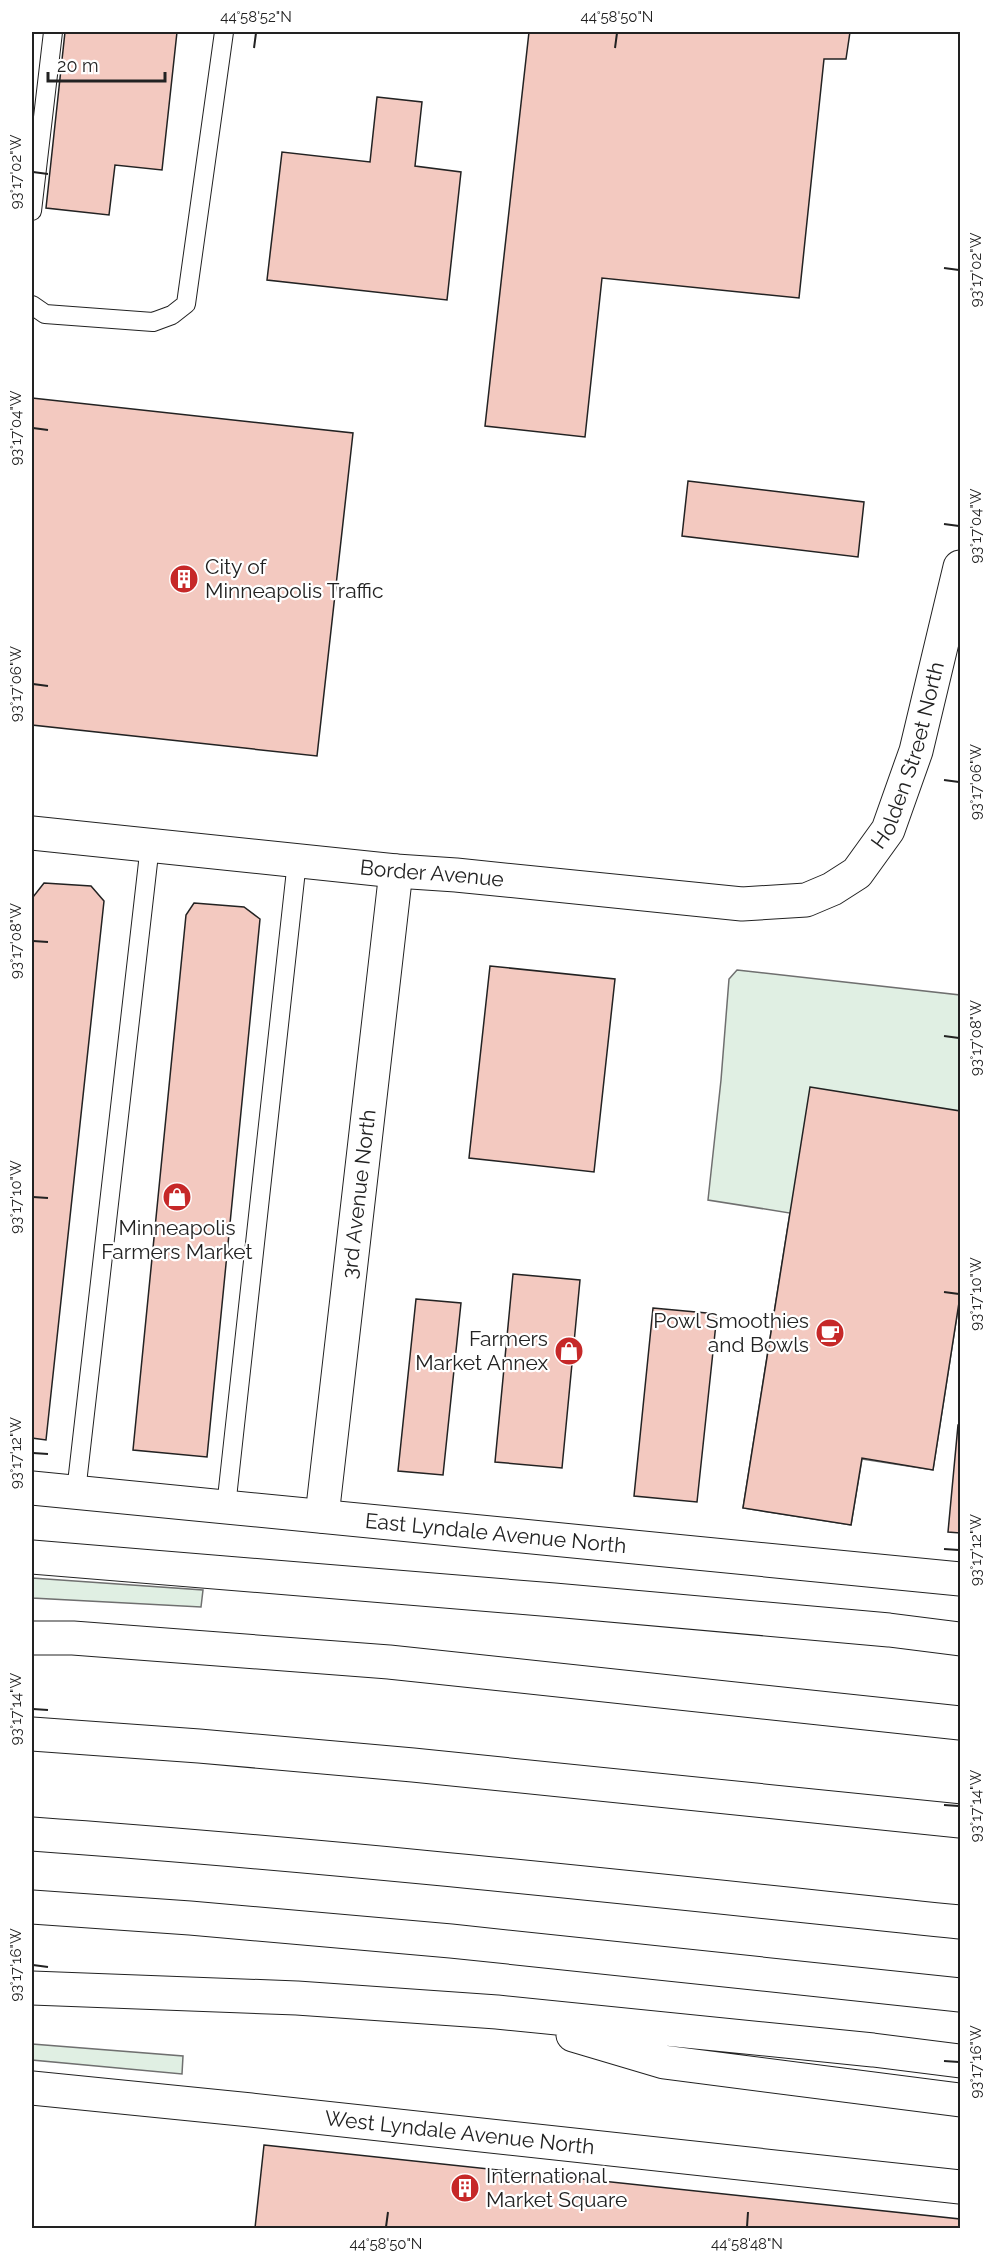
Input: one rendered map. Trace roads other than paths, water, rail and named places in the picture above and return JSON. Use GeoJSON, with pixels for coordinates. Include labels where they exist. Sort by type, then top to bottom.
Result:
{"type":"FeatureCollection","features":[{"type":"Feature","properties":{"kind":"main road","name":"Holden Street North"},"geometry":{"type":"LineString","coordinates":[[832,889],[857,873],[888,830],[916,752],[960,567]]}},
{"type":"Feature","properties":{"kind":"main road","name":"Border Avenue"},"geometry":{"type":"LineString","coordinates":[[32,833],[742,904],[806,900],[832,889]]}},
{"type":"Feature","properties":{"kind":"main road","name":"3rd Avenue North"},"geometry":{"type":"LineString","coordinates":[[322,1516],[396,871]]}},
{"type":"Feature","properties":{"kind":"main road","name":"East Lyndale Avenue North"},"geometry":{"type":"LineString","coordinates":[[32,1488],[960,1579]]}},
{"type":"Feature","properties":{"kind":"main road"},"geometry":{"type":"LineString","coordinates":[[32,1557],[566,1601],[889,1630],[960,1639]]}},
{"type":"Feature","properties":{"kind":"main road"},"geometry":{"type":"LineString","coordinates":[[32,1638],[74,1638],[389,1662],[960,1723]]}},
{"type":"Feature","properties":{"kind":"main road"},"geometry":{"type":"LineString","coordinates":[[32,1734],[414,1765],[960,1821]]}},
{"type":"Feature","properties":{"kind":"main road"},"geometry":{"type":"LineString","coordinates":[[32,1834],[428,1866],[960,1922]]}},
{"type":"Feature","properties":{"kind":"main road"},"geometry":{"type":"LineString","coordinates":[[32,1907],[190,1918],[451,1941],[960,1995]]}},
{"type":"Feature","properties":{"kind":"main road"},"geometry":{"type":"LineString","coordinates":[[32,1988],[297,1998],[497,2012],[960,2061]]}},
{"type":"Feature","properties":{"kind":"main road"},"geometry":{"type":"LineString","coordinates":[[497,2012],[664,2062],[960,2100]]}},
{"type":"Feature","properties":{"kind":"main road","name":"West Lyndale Avenue North"},"geometry":{"type":"LineString","coordinates":[[32,2088],[960,2187]]}},
{"type":"Feature","properties":{"kind":"lane"},"geometry":{"type":"LineString","coordinates":[[32,211],[53,32]]}},
{"type":"Feature","properties":{"kind":"lane"},"geometry":{"type":"LineString","coordinates":[[32,305],[45,314],[153,322],[172,315],[186,304],[224,32]]}},
{"type":"Feature","properties":{"kind":"lane"},"geometry":{"type":"LineString","coordinates":[[76,1492],[150,845]]}},
{"type":"Feature","properties":{"kind":"lane"},"geometry":{"type":"LineString","coordinates":[[226,1507],[297,861]]}},
{"type":"Feature","properties":{"kind":"place","name":"City of Minneapolis Traffic"},"geometry":{"type":"Point","coordinates":[184,579]}},
{"type":"Feature","properties":{"kind":"place","name":"Minneapolis Farmers Market"},"geometry":{"type":"Point","coordinates":[177,1197]}},
{"type":"Feature","properties":{"kind":"place","name":"Powl Smoothies and Bowls"},"geometry":{"type":"Point","coordinates":[830,1333]}},
{"type":"Feature","properties":{"kind":"place","name":"Farmers Market Annex"},"geometry":{"type":"Point","coordinates":[569,1351]}},
{"type":"Feature","properties":{"kind":"place","name":"International Market Square"},"geometry":{"type":"Point","coordinates":[465,2188]}}]}
